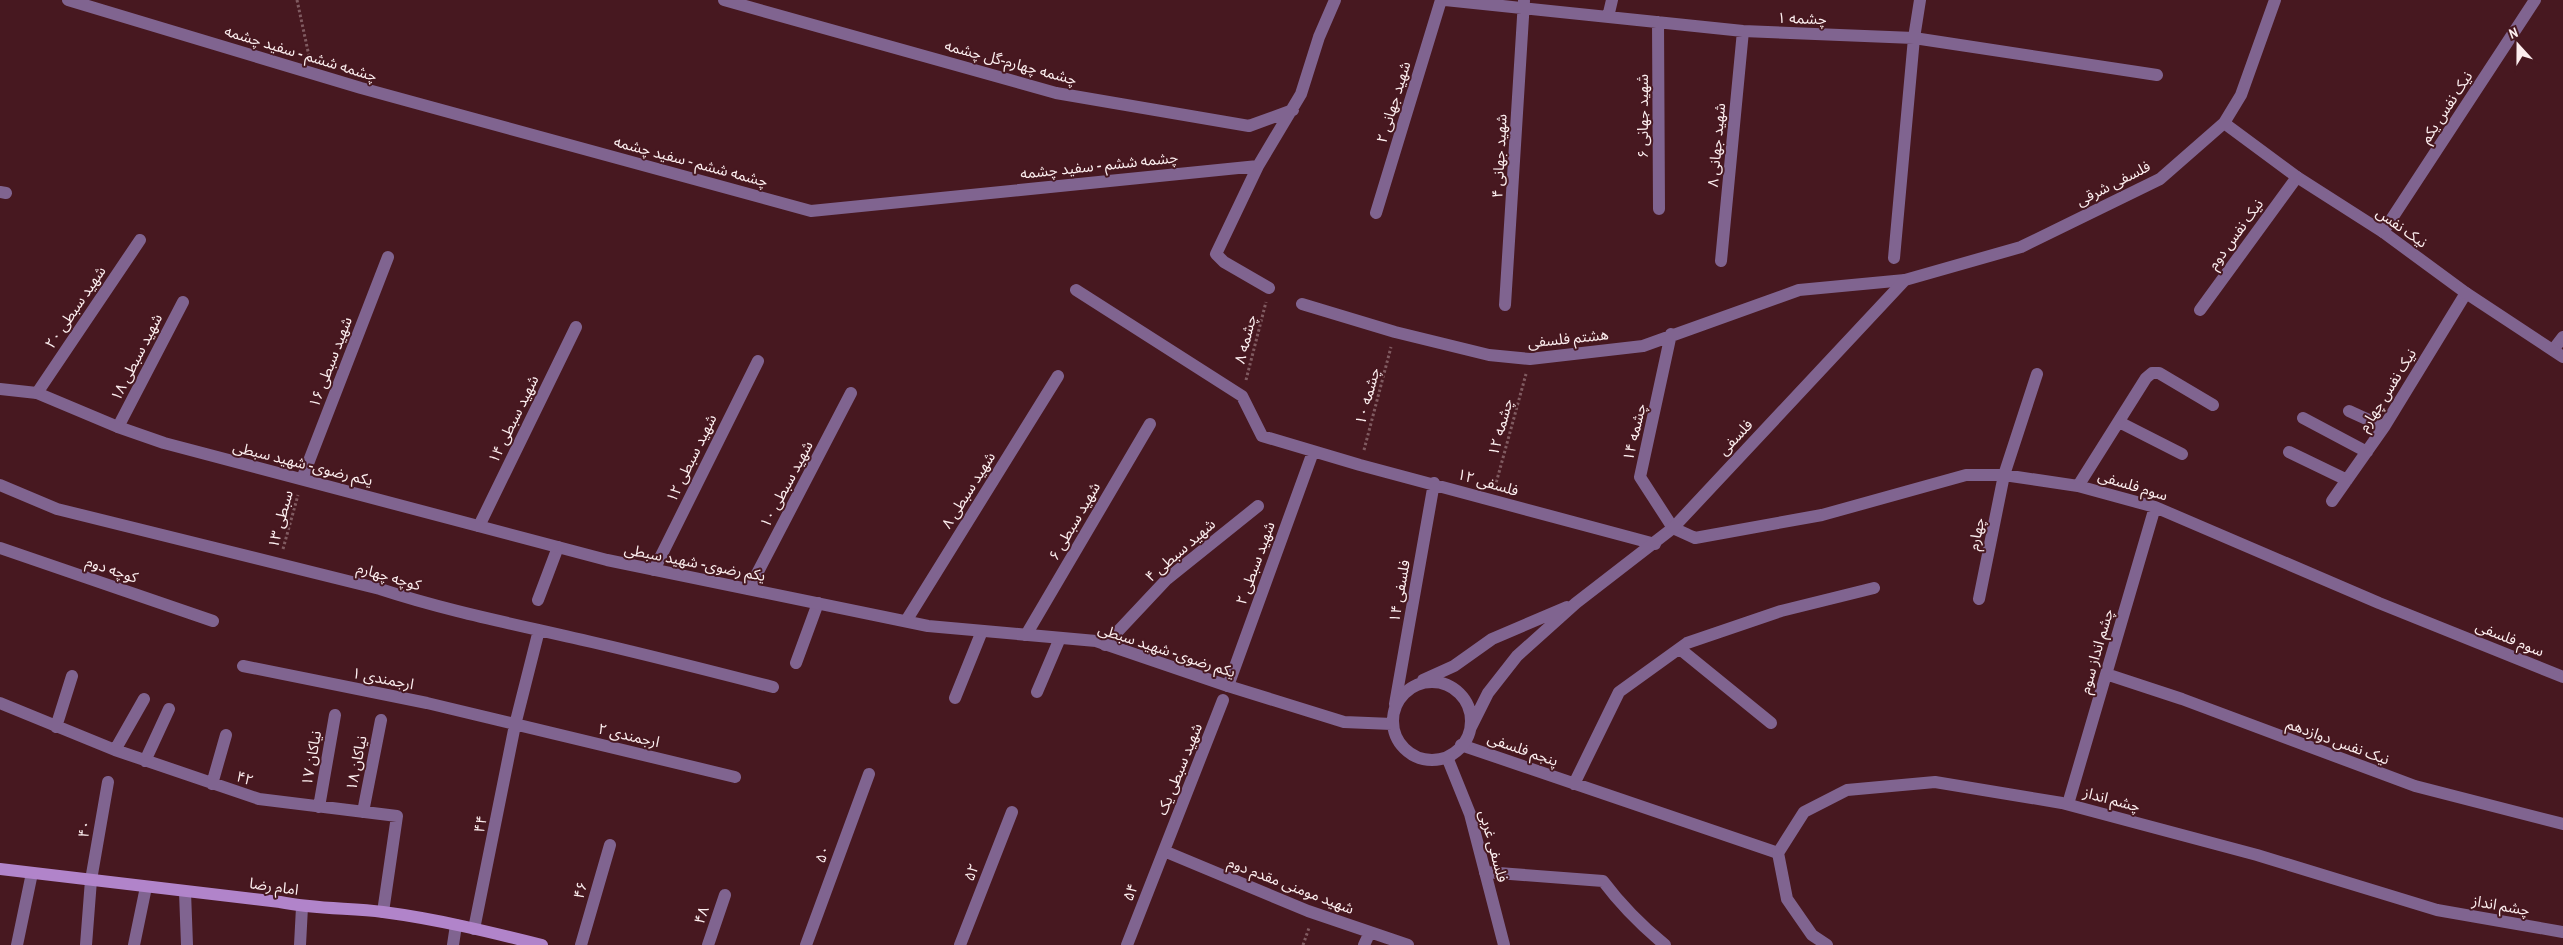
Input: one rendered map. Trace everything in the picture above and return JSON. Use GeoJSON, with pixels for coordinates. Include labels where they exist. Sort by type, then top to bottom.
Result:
{"type":"FeatureCollection","features":[{"type":"Feature","properties":{"kind":"main road","name":"امام رضا"},"geometry":{"type":"LineString","coordinates":[[0,870],[302,906],[383,912],[456,925],[542,945]]}},
{"type":"Feature","properties":{"kind":"street","name":"چشمه ششم - سفید چشمه"},"geometry":{"type":"LineString","coordinates":[[68,0],[312,74],[810,211],[1258,166]]}},
{"type":"Feature","properties":{"kind":"street","name":"چشمه چهارم-گل چشمه"},"geometry":{"type":"LineString","coordinates":[[724,0],[1056,93],[1249,126],[1292,110]]}},
{"type":"Feature","properties":{"kind":"street"},"geometry":{"type":"LineString","coordinates":[[1269,288],[1224,262],[1216,254],[1258,166],[1301,94],[1319,37],[1336,0]]}},
{"type":"Feature","properties":{"kind":"street","name":"۲ شهید جهانی"},"geometry":{"type":"LineString","coordinates":[[1376,213],[1441,0]]}},
{"type":"Feature","properties":{"kind":"street","name":"چشمه ۱"},"geometry":{"type":"LineString","coordinates":[[1445,0],[1523,4],[1608,17],[1743,32],[1914,38],[2157,75]]}},
{"type":"Feature","properties":{"kind":"street"},"geometry":{"type":"LineString","coordinates":[[1608,17],[1612,0]]}},
{"type":"Feature","properties":{"kind":"street"},"geometry":{"type":"LineString","coordinates":[[1894,258],[1914,38],[1920,0]]}},
{"type":"Feature","properties":{"kind":"street","name":"فلسفی شرقی"},"geometry":{"type":"LineString","coordinates":[[1905,280],[2021,247],[2160,179],[2224,123],[2241,95],[2275,0]]}},
{"type":"Feature","properties":{"kind":"street","name":"نیک نفس یکم"},"geometry":{"type":"LineString","coordinates":[[2383,232],[2536,0]]}},
{"type":"Feature","properties":{"kind":"street","name":"۴ شهید جهانی"},"geometry":{"type":"LineString","coordinates":[[1505,305],[1523,4]]}},
{"type":"Feature","properties":{"kind":"street","name":"۶ شهید جهانی"},"geometry":{"type":"LineString","coordinates":[[1658,22],[1659,209]]}},
{"type":"Feature","properties":{"kind":"street","name":"۸ شهید جهانی"},"geometry":{"type":"LineString","coordinates":[[1721,261],[1743,32]]}},
{"type":"Feature","properties":{"kind":"street","name":"نیک نفس"},"geometry":{"type":"LineString","coordinates":[[2224,123],[2297,177],[2383,232],[2466,293],[2558,354]]}},
{"type":"Feature","properties":{"kind":"street","name":"نیک نفس دوم"},"geometry":{"type":"LineString","coordinates":[[2200,310],[2297,177]]}},
{"type":"Feature","properties":{"kind":"street","name":"شهید سبطی ۲۰"},"geometry":{"type":"LineString","coordinates":[[37,392],[140,240]]}},
{"type":"Feature","properties":{"kind":"street","name":"شهید سبطی ۱۶"},"geometry":{"type":"LineString","coordinates":[[302,480],[388,257]]}},
{"type":"Feature","properties":{"kind":"street","name":"هشتم فلسفی"},"geometry":{"type":"LineString","coordinates":[[1302,304],[1396,332],[1489,355],[1530,359],[1643,346],[1671,334],[1799,290],[1905,280]]}},
{"type":"Feature","properties":{"kind":"street","name":"فلسفی"},"geometry":{"type":"LineString","coordinates":[[1576,603],[1655,544],[1673,528],[1905,280]]}},
{"type":"Feature","properties":{"kind":"street"},"geometry":{"type":"LineString","coordinates":[[1076,290],[1242,396]]}},
{"type":"Feature","properties":{"kind":"street","name":"نیک نفس چهارم"},"geometry":{"type":"LineString","coordinates":[[2332,501],[2384,427],[2466,293]]}},
{"type":"Feature","properties":{"kind":"street","name":"۱۸ شهید سبطی"},"geometry":{"type":"LineString","coordinates":[[118,427],[183,302]]}},
{"type":"Feature","properties":{"kind":"street","name":"شهید سبطی ۱۴"},"geometry":{"type":"LineString","coordinates":[[479,526],[576,327]]}},
{"type":"Feature","properties":{"kind":"street","name":"۱۴ چشمه"},"geometry":{"type":"LineString","coordinates":[[1671,334],[1640,477],[1673,528]]}},
{"type":"Feature","properties":{"kind":"street"},"geometry":{"type":"LineString","coordinates":[[2558,354],[2563,337]]}},
{"type":"Feature","properties":{"kind":"street","name":"۱۲ شهید سبطی"},"geometry":{"type":"LineString","coordinates":[[654,570],[758,361]]}},
{"type":"Feature","properties":{"kind":"street"},"geometry":{"type":"LineString","coordinates":[[2078,486],[2146,378],[2152,373],[2159,373],[2213,405]]}},
{"type":"Feature","properties":{"kind":"street","name":"چهارم"},"geometry":{"type":"LineString","coordinates":[[1980,599],[2004,476],[2038,374]]}},
{"type":"Feature","properties":{"kind":"street","name":"۸ شهید سبطی"},"geometry":{"type":"LineString","coordinates":[[906,621],[1058,376]]}},
{"type":"Feature","properties":{"kind":"street","name":"یکم رضوی- شهید سبطی"},"geometry":{"type":"LineString","coordinates":[[0,389],[37,392],[118,427],[164,443],[558,547],[654,570],[906,621],[982,631],[1096,642],[1344,722],[1392,724]]}},
{"type":"Feature","properties":{"kind":"street","name":"۱۰ شهید سبطی"},"geometry":{"type":"LineString","coordinates":[[749,589],[851,394]]}},
{"type":"Feature","properties":{"kind":"street","name":"۱۲ فلسفی"},"geometry":{"type":"LineString","coordinates":[[1242,396],[1262,436],[1360,465],[1434,483],[1492,501],[1655,544]]}},
{"type":"Feature","properties":{"kind":"street"},"geometry":{"type":"LineString","coordinates":[[2350,411],[2384,427]]}},
{"type":"Feature","properties":{"kind":"street"},"geometry":{"type":"LineString","coordinates":[[2304,418],[2367,452]]}},
{"type":"Feature","properties":{"kind":"street"},"geometry":{"type":"LineString","coordinates":[[2118,422],[2182,454]]}},
{"type":"Feature","properties":{"kind":"street","name":"۶ شهید سبطی"},"geometry":{"type":"LineString","coordinates":[[1026,635],[1150,424]]}},
{"type":"Feature","properties":{"kind":"street","name":"۲ شهید سبطی"},"geometry":{"type":"LineString","coordinates":[[1228,686],[1313,452]]}},
{"type":"Feature","properties":{"kind":"street"},"geometry":{"type":"LineString","coordinates":[[2289,452],[2347,480]]}},
{"type":"Feature","properties":{"kind":"street","name":"سوم فلسفی"},"geometry":{"type":"LineString","coordinates":[[1673,528],[1695,538],[1822,515],[1966,475],[2004,476],[2078,486],[2155,507],[2379,603],[2563,677]]}},
{"type":"Feature","properties":{"kind":"street","name":"۱۴ فلسفی"},"geometry":{"type":"LineString","coordinates":[[1395,704],[1434,483]]}},
{"type":"Feature","properties":{"kind":"street","name":"کوچه چهارم"},"geometry":{"type":"LineString","coordinates":[[0,485],[57,509],[380,588],[430,605],[773,687]]}},
{"type":"Feature","properties":{"kind":"street","name":"۴ شهید سبطی"},"geometry":{"type":"LineString","coordinates":[[1106,645],[1167,579],[1258,506]]}},
{"type":"Feature","properties":{"kind":"street","name":"چشم انداز سوم"},"geometry":{"type":"LineString","coordinates":[[2068,804],[2155,507]]}},
{"type":"Feature","properties":{"kind":"street"},"geometry":{"type":"LineString","coordinates":[[538,600],[558,547]]}},
{"type":"Feature","properties":{"kind":"street","name":"کوچه دوم"},"geometry":{"type":"LineString","coordinates":[[0,548],[214,621]]}},
{"type":"Feature","properties":{"kind":"street"},"geometry":{"type":"LineString","coordinates":[[1574,784],[1619,692],[1687,643],[1781,611],[1874,588]]}},
{"type":"Feature","properties":{"kind":"street"},"geometry":{"type":"LineString","coordinates":[[796,663],[818,603]]}},
{"type":"Feature","properties":{"kind":"street"},"geometry":{"type":"LineString","coordinates":[[1576,603],[1517,656],[1488,694],[1471,726],[1466,741],[1461,746],[1447,757],[1431,760],[1415,756],[1398,743],[1392,724],[1395,704],[1416,684],[1454,666],[1492,639],[1576,603]]}},
{"type":"Feature","properties":{"kind":"street","name":"۴۴"},"geometry":{"type":"LineString","coordinates":[[474,929],[515,725],[538,630]]}},
{"type":"Feature","properties":{"kind":"street"},"geometry":{"type":"LineString","coordinates":[[956,698],[982,631]]}},
{"type":"Feature","properties":{"kind":"street"},"geometry":{"type":"LineString","coordinates":[[1037,692],[1060,638]]}},
{"type":"Feature","properties":{"kind":"street"},"geometry":{"type":"LineString","coordinates":[[1680,649],[1771,724]]}},
{"type":"Feature","properties":{"kind":"street","name":"۱ ارجمندی"},"geometry":{"type":"LineString","coordinates":[[243,666],[427,703],[515,725]]}},
{"type":"Feature","properties":{"kind":"street","name":"نیک نفس دوازدهم"},"geometry":{"type":"LineString","coordinates":[[2106,674],[2182,699],[2415,786],[2563,824]]}},
{"type":"Feature","properties":{"kind":"street"},"geometry":{"type":"LineString","coordinates":[[56,727],[72,676]]}},
{"type":"Feature","properties":{"kind":"street"},"geometry":{"type":"LineString","coordinates":[[1416,684],[1443,682],[1458,690],[1469,704],[1471,726]]}},
{"type":"Feature","properties":{"kind":"street"},"geometry":{"type":"LineString","coordinates":[[115,750],[144,700]]}},
{"type":"Feature","properties":{"kind":"street","name":"شهید سبطی یک"},"geometry":{"type":"LineString","coordinates":[[1164,850],[1223,700]]}},
{"type":"Feature","properties":{"kind":"street","name":"۴۲"},"geometry":{"type":"LineString","coordinates":[[0,704],[115,750],[258,799],[397,816],[383,912]]}},
{"type":"Feature","properties":{"kind":"street"},"geometry":{"type":"LineString","coordinates":[[145,761],[169,709]]}},
{"type":"Feature","properties":{"kind":"street","name":"۱۷ نیاکان"},"geometry":{"type":"LineString","coordinates":[[320,807],[336,715]]}},
{"type":"Feature","properties":{"kind":"street","name":"۱۸ نیاکان"},"geometry":{"type":"LineString","coordinates":[[363,812],[381,720]]}},
{"type":"Feature","properties":{"kind":"street","name":"۲ ارجمندی"},"geometry":{"type":"LineString","coordinates":[[515,725],[735,777]]}},
{"type":"Feature","properties":{"kind":"street"},"geometry":{"type":"LineString","coordinates":[[212,784],[226,735]]}},
{"type":"Feature","properties":{"kind":"street","name":"پنجم فلسفی"},"geometry":{"type":"LineString","coordinates":[[1461,746],[1778,853]]}},
{"type":"Feature","properties":{"kind":"street","name":"فلسفی غربی"},"geometry":{"type":"LineString","coordinates":[[1447,757],[1470,814],[1504,945]]}},
{"type":"Feature","properties":{"kind":"street","name":"۵۰"},"geometry":{"type":"LineString","coordinates":[[806,945],[869,774]]}},
{"type":"Feature","properties":{"kind":"street","name":"۴۰"},"geometry":{"type":"LineString","coordinates":[[86,945],[91,880],[108,782]]}},
{"type":"Feature","properties":{"kind":"street","name":"چشم انداز"},"geometry":{"type":"LineString","coordinates":[[1778,853],[1804,812],[1847,790],[1935,782],[2068,804],[2257,855],[2437,910],[2563,932]]}},
{"type":"Feature","properties":{"kind":"street","name":"۵۲"},"geometry":{"type":"LineString","coordinates":[[960,945],[1012,812]]}},
{"type":"Feature","properties":{"kind":"street","name":"۴۶"},"geometry":{"type":"LineString","coordinates":[[580,945],[610,845]]}},
{"type":"Feature","properties":{"kind":"street","name":"شهید مومنی مقدم دوم"},"geometry":{"type":"LineString","coordinates":[[1164,850],[1308,911],[1408,945]]}},
{"type":"Feature","properties":{"kind":"street","name":"۵۴"},"geometry":{"type":"LineString","coordinates":[[1127,945],[1164,850]]}},
{"type":"Feature","properties":{"kind":"street"},"geometry":{"type":"LineString","coordinates":[[1778,853],[1786,899],[1812,935],[1827,945]]}},
{"type":"Feature","properties":{"kind":"street"},"geometry":{"type":"LineString","coordinates":[[1484,872],[1603,881],[1640,923],[1665,945]]}},
{"type":"Feature","properties":{"kind":"street"},"geometry":{"type":"LineString","coordinates":[[17,945],[32,873]]}},
{"type":"Feature","properties":{"kind":"street"},"geometry":{"type":"LineString","coordinates":[[134,945],[146,888]]}},
{"type":"Feature","properties":{"kind":"street"},"geometry":{"type":"LineString","coordinates":[[185,892],[187,945]]}},
{"type":"Feature","properties":{"kind":"street","name":"۴۸"},"geometry":{"type":"LineString","coordinates":[[708,945],[725,896]]}},
{"type":"Feature","properties":{"kind":"street"},"geometry":{"type":"LineString","coordinates":[[300,945],[302,906]]}},
{"type":"Feature","properties":{"kind":"street"},"geometry":{"type":"LineString","coordinates":[[453,945],[456,925]]}},
{"type":"Feature","properties":{"kind":"street"},"geometry":{"type":"LineString","coordinates":[[1364,945],[1370,932]]}},
{"type":"Feature","properties":{"kind":"path"},"geometry":{"type":"LineString","coordinates":[[297,0],[312,74]]}},
{"type":"Feature","properties":{"kind":"path","name":"۸ چشمه"},"geometry":{"type":"LineString","coordinates":[[1242,396],[1269,288]]}},
{"type":"Feature","properties":{"kind":"path","name":"۱۰ چشمه"},"geometry":{"type":"LineString","coordinates":[[1360,465],[1396,332]]}},
{"type":"Feature","properties":{"kind":"path","name":"۱۲ چشمه"},"geometry":{"type":"LineString","coordinates":[[1492,501],[1530,359]]}},
{"type":"Feature","properties":{"kind":"path","name":"۱۳ سبطی"},"geometry":{"type":"LineString","coordinates":[[279,564],[302,480]]}}]}
